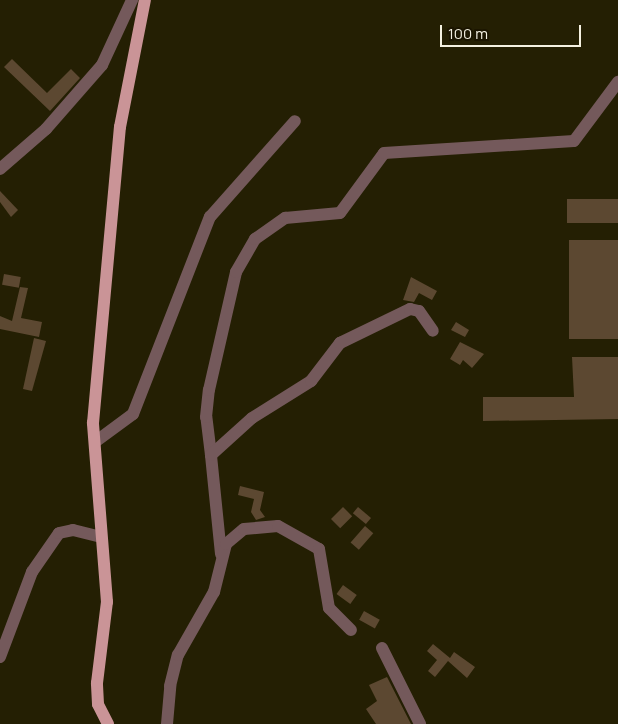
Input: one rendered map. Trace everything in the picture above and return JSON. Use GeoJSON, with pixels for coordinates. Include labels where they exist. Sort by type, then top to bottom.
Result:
{"type":"FeatureCollection","features":[{"type":"Feature","properties":{"kind":"main road"},"geometry":{"type":"LineString","coordinates":[[108,724],[98,704],[97,683],[107,602],[95,442],[120,128],[145,0]]}},
{"type":"Feature","properties":{"kind":"street"},"geometry":{"type":"LineString","coordinates":[[0,169],[46,129],[102,65],[132,0]]}},
{"type":"Feature","properties":{"kind":"street"},"geometry":{"type":"LineString","coordinates":[[222,558],[212,455],[206,418],[208,390],[236,272],[255,239],[285,218],[340,213],[384,153],[574,141],[618,82]]}},
{"type":"Feature","properties":{"kind":"street"},"geometry":{"type":"LineString","coordinates":[[95,442],[133,414],[210,217],[295,121]]}},
{"type":"Feature","properties":{"kind":"street"},"geometry":{"type":"LineString","coordinates":[[212,455],[252,418],[311,381],[340,343],[410,309],[419,311],[433,331]]}},
{"type":"Feature","properties":{"kind":"street"},"geometry":{"type":"LineString","coordinates":[[167,724],[170,686],[178,654],[207,609],[226,544],[244,529],[278,526],[303,537],[318,549],[323,561],[328,608],[351,630]]}},
{"type":"Feature","properties":{"kind":"street"},"geometry":{"type":"LineString","coordinates":[[0,657],[32,572],[59,533],[73,530],[101,538]]}},
{"type":"Feature","properties":{"kind":"street"},"geometry":{"type":"LineString","coordinates":[[382,648],[420,724]]}},
{"type":"Feature","properties":{"kind":"building"},"geometry":{"type":"Polygon","coordinates":[[[12,59],[47,93],[71,69],[80,78],[50,111],[4,67],[12,59]]]}},
{"type":"Feature","properties":{"kind":"building"},"geometry":{"type":"Polygon","coordinates":[[[0,191],[18,210],[11,217],[0,202],[0,191]]]}},
{"type":"Feature","properties":{"kind":"building"},"geometry":{"type":"Polygon","coordinates":[[[567,199],[618,199],[618,223],[567,223],[567,199]]]}},
{"type":"Feature","properties":{"kind":"building"},"geometry":{"type":"Polygon","coordinates":[[[569,240],[618,240],[618,339],[569,339],[569,240]]]}},
{"type":"Feature","properties":{"kind":"building"},"geometry":{"type":"Polygon","coordinates":[[[4,274],[21,277],[19,288],[2,285],[4,274]]]}},
{"type":"Feature","properties":{"kind":"building"},"geometry":{"type":"Polygon","coordinates":[[[411,277],[437,291],[432,300],[419,293],[414,302],[403,300],[411,277]]]}},
{"type":"Feature","properties":{"kind":"building"},"geometry":{"type":"Polygon","coordinates":[[[20,287],[28,288],[21,318],[42,322],[39,337],[0,329],[0,316],[12,321],[20,287]]]}},
{"type":"Feature","properties":{"kind":"building"},"geometry":{"type":"Polygon","coordinates":[[[456,322],[469,330],[465,337],[451,330],[456,322]]]}},
{"type":"Feature","properties":{"kind":"building"},"geometry":{"type":"Polygon","coordinates":[[[34,338],[46,341],[32,391],[23,389],[34,338]]]}},
{"type":"Feature","properties":{"kind":"building"},"geometry":{"type":"Polygon","coordinates":[[[460,342],[484,354],[472,368],[463,360],[460,365],[450,359],[460,342]]]}},
{"type":"Feature","properties":{"kind":"building"},"geometry":{"type":"Polygon","coordinates":[[[572,357],[618,357],[618,419],[483,421],[483,397],[574,397],[572,357]]]}},
{"type":"Feature","properties":{"kind":"building"},"geometry":{"type":"Polygon","coordinates":[[[240,486],[264,492],[260,510],[265,517],[256,520],[251,512],[254,499],[238,495],[240,486]]]}},
{"type":"Feature","properties":{"kind":"building"},"geometry":{"type":"Polygon","coordinates":[[[343,507],[352,516],[340,528],[331,519],[343,507]]]}},
{"type":"Feature","properties":{"kind":"building"},"geometry":{"type":"Polygon","coordinates":[[[358,507],[371,518],[366,524],[353,513],[358,507]]]}},
{"type":"Feature","properties":{"kind":"building"},"geometry":{"type":"Polygon","coordinates":[[[365,526],[373,533],[359,550],[351,543],[365,526]]]}},
{"type":"Feature","properties":{"kind":"building"},"geometry":{"type":"Polygon","coordinates":[[[343,585],[357,595],[350,604],[337,594],[343,585]]]}},
{"type":"Feature","properties":{"kind":"building"},"geometry":{"type":"Polygon","coordinates":[[[364,611],[380,620],[375,628],[359,620],[364,611]]]}},
{"type":"Feature","properties":{"kind":"building"},"geometry":{"type":"Polygon","coordinates":[[[433,644],[450,658],[454,652],[475,667],[467,678],[448,661],[435,677],[428,671],[437,660],[427,651],[433,644]]]}},
{"type":"Feature","properties":{"kind":"building"},"geometry":{"type":"Polygon","coordinates":[[[387,677],[411,724],[376,724],[366,709],[377,701],[369,685],[387,677]]]}}]}
